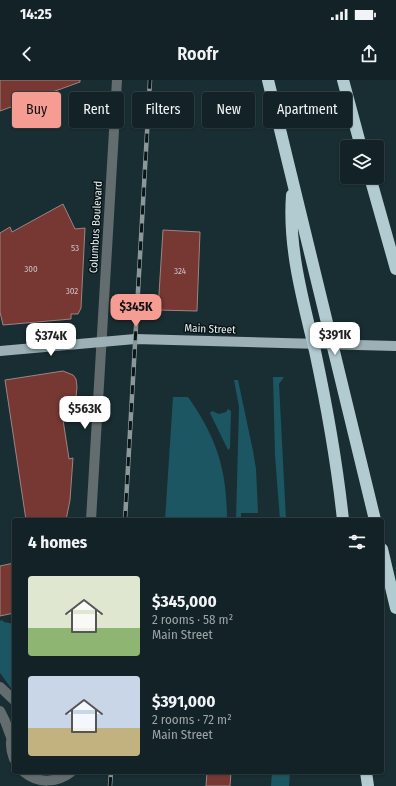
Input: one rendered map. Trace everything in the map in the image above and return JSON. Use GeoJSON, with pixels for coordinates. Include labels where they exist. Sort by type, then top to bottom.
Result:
{"type":"FeatureCollection","features":[{"type":"Feature","properties":{"kind":"highway"},"geometry":{"type":"LineString","coordinates":[[268,80],[375,518]]}},
{"type":"Feature","properties":{"kind":"highway"},"geometry":{"type":"LineString","coordinates":[[343,80],[359,140]]}},
{"type":"Feature","properties":{"kind":"highway"},"geometry":{"type":"LineString","coordinates":[[293,182],[291,222],[294,253],[325,398],[337,470],[343,518]]}},
{"type":"Feature","properties":{"kind":"highway"},"geometry":{"type":"LineString","coordinates":[[372,184],[396,269]]}},
{"type":"Feature","properties":{"kind":"highway"},"geometry":{"type":"LineString","coordinates":[[384,557],[396,608]]}},
{"type":"Feature","properties":{"kind":"highway"},"geometry":{"type":"LineString","coordinates":[[366,774],[368,786]]}},
{"type":"Feature","properties":{"kind":"main road","name":"Main Street"},"geometry":{"type":"LineString","coordinates":[[0,351],[135,339],[396,346]]}},
{"type":"Feature","properties":{"kind":"street","name":"Columbus Boulevard"},"geometry":{"type":"LineString","coordinates":[[91,518],[117,80]]}},
{"type":"Feature","properties":{"kind":"street"},"geometry":{"type":"LineString","coordinates":[[0,687],[12,698]]}},
{"type":"Feature","properties":{"kind":"street"},"geometry":{"type":"LineString","coordinates":[[0,711],[12,732],[12,752]]}},
{"type":"Feature","properties":{"kind":"street"},"geometry":{"type":"LineString","coordinates":[[26,774],[33,786]]}},
{"type":"Feature","properties":{"kind":"street"},"geometry":{"type":"LineString","coordinates":[[27,774],[38,780],[50,781],[62,778],[69,774]]}},
{"type":"Feature","properties":{"kind":"street"},"geometry":{"type":"LineString","coordinates":[[66,786],[71,774]]}},
{"type":"Feature","properties":{"kind":"shaded area"},"geometry":{"type":"Polygon","coordinates":[[[273,377],[284,377],[279,384],[286,518],[280,518],[275,455],[273,377]]]}},
{"type":"Feature","properties":{"kind":"shaded area"},"geometry":{"type":"Polygon","coordinates":[[[234,380],[238,380],[253,451],[256,469],[258,513],[241,513],[241,518],[236,518],[239,407],[234,380]]]}},
{"type":"Feature","properties":{"kind":"shaded area"},"geometry":{"type":"Polygon","coordinates":[[[173,397],[188,397],[206,426],[218,455],[225,485],[227,518],[165,518],[173,397]]]}},
{"type":"Feature","properties":{"kind":"shaded area"},"geometry":{"type":"Polygon","coordinates":[[[228,409],[231,411],[230,448],[228,450],[210,413],[212,411],[219,414],[226,412],[228,409]]]}},
{"type":"Feature","properties":{"kind":"shaded area"},"geometry":{"type":"Polygon","coordinates":[[[2,620],[4,622],[12,624],[12,689],[0,673],[0,621],[2,620]]]}},
{"type":"Feature","properties":{"kind":"shaded area"},"geometry":{"type":"Polygon","coordinates":[[[272,774],[290,774],[289,786],[271,786],[272,774]]]}},
{"type":"Feature","properties":{"kind":"building"},"geometry":{"type":"Polygon","coordinates":[[[0,80],[80,80],[80,82],[52,92],[12,92],[12,107],[0,111],[0,80]]]}},
{"type":"Feature","properties":{"kind":"building"},"geometry":{"type":"Polygon","coordinates":[[[63,204],[75,229],[85,228],[81,308],[78,314],[71,314],[71,319],[3,325],[0,312],[0,233],[10,227],[12,232],[63,204]]]}},
{"type":"Feature","properties":{"kind":"building"},"geometry":{"type":"Polygon","coordinates":[[[163,230],[200,232],[197,311],[158,310],[163,230]]]}},
{"type":"Feature","properties":{"kind":"building"},"geometry":{"type":"Polygon","coordinates":[[[63,371],[73,375],[76,379],[76,397],[60,400],[69,459],[73,458],[70,500],[66,518],[26,518],[5,380],[63,371]]]}},
{"type":"Feature","properties":{"kind":"building"},"geometry":{"type":"Polygon","coordinates":[[[12,563],[12,613],[0,616],[0,566],[12,563]]]}},
{"type":"Feature","properties":{"kind":"building"},"geometry":{"type":"Polygon","coordinates":[[[207,774],[231,774],[230,786],[206,786],[207,774]]]}},
{"type":"Feature","properties":{"kind":"railway"},"geometry":{"type":"LineString","coordinates":[[125,518],[150,80]]}},
{"type":"Feature","properties":{"kind":"railway"},"geometry":{"type":"LineString","coordinates":[[110,786],[111,774]]}}]}
